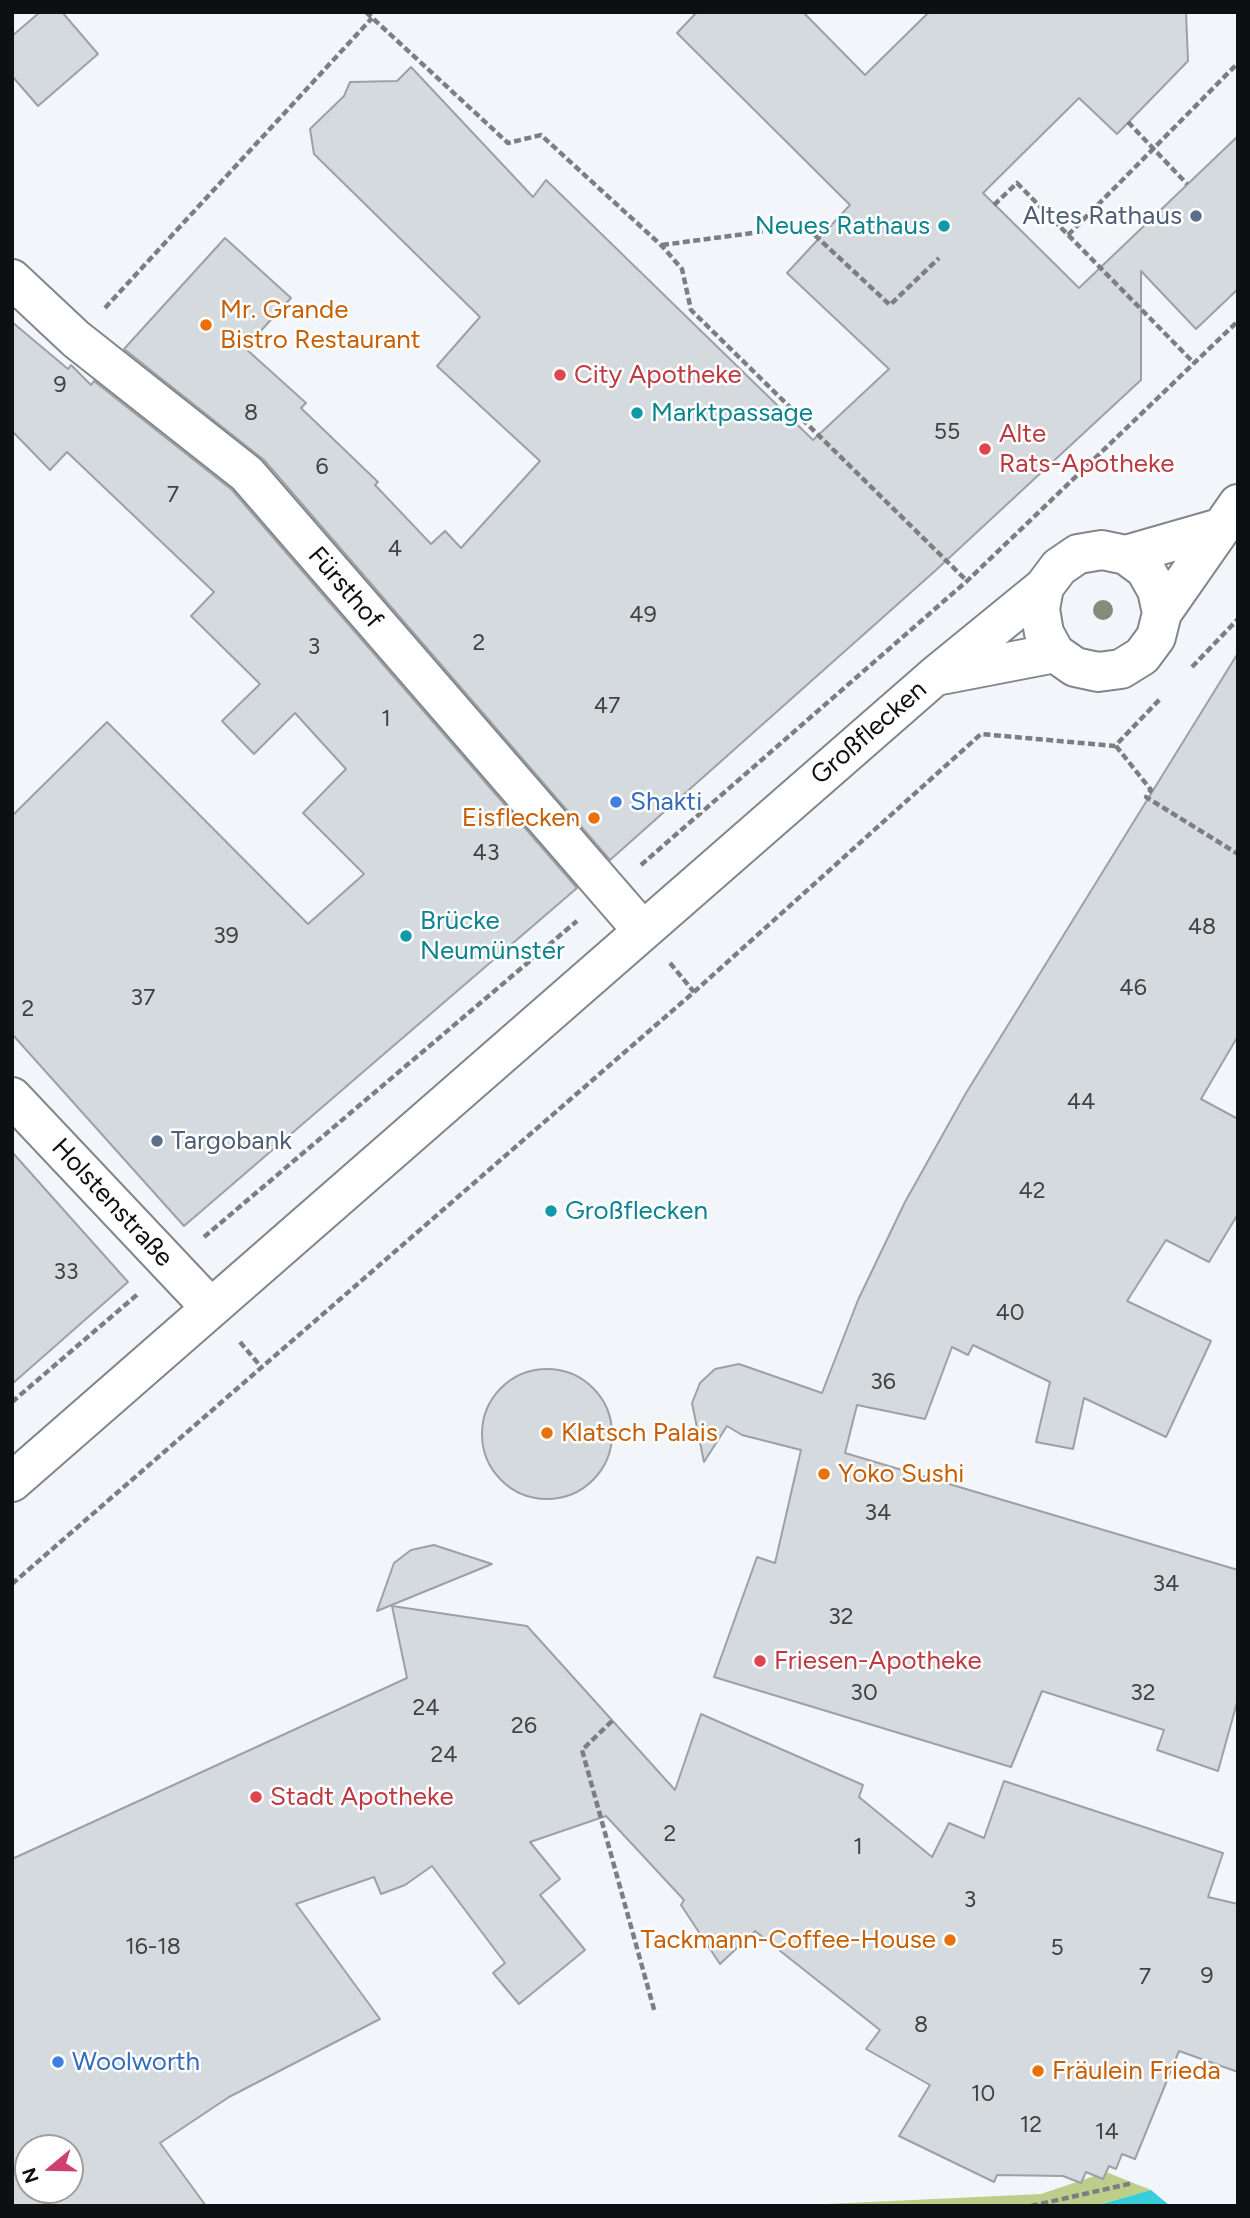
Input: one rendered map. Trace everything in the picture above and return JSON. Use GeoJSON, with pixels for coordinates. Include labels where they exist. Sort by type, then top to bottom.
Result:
{"type":"FeatureCollection","features":[{"type":"Feature","properties":{"kind":"street","name":"Fürsthof"},"geometry":{"type":"LineString","coordinates":[[12,279],[76,339],[247,474],[643,931]]}},
{"type":"Feature","properties":{"kind":"street","name":"Großflecken"},"geometry":{"type":"LineString","coordinates":[[12,1482],[935,676],[1044,587],[1059,567],[1078,554],[1102,550],[1126,555],[1229,516]]}},
{"type":"Feature","properties":{"kind":"street","name":"Großflecken"},"geometry":{"type":"LineString","coordinates":[[935,676],[1055,653],[1075,667],[1098,673],[1121,669],[1142,656],[1156,637],[1162,613],[1229,516]]}},
{"type":"Feature","properties":{"kind":"street"},"geometry":{"type":"LineString","coordinates":[[1126,555],[1144,569],[1157,590],[1162,613]]}},
{"type":"Feature","properties":{"kind":"street"},"geometry":{"type":"LineString","coordinates":[[1044,587],[1040,609],[1044,633],[1055,653]]}},
{"type":"Feature","properties":{"kind":"street","name":"Holstenstraße"},"geometry":{"type":"LineString","coordinates":[[12,1097],[211,1308]]}},
{"type":"Feature","properties":{"kind":"path"},"geometry":{"type":"LineString","coordinates":[[366,12],[508,143],[541,135],[662,246],[682,269],[691,310],[967,581]]}},
{"type":"Feature","properties":{"kind":"path"},"geometry":{"type":"LineString","coordinates":[[76,339],[372,18]]}},
{"type":"Feature","properties":{"kind":"path"},"geometry":{"type":"LineString","coordinates":[[1068,235],[1238,63]]}},
{"type":"Feature","properties":{"kind":"path"},"geometry":{"type":"LineString","coordinates":[[1128,122],[1187,184]]}},
{"type":"Feature","properties":{"kind":"path"},"geometry":{"type":"LineString","coordinates":[[994,205],[1017,183],[1194,363]]}},
{"type":"Feature","properties":{"kind":"path"},"geometry":{"type":"LineString","coordinates":[[662,246],[805,226],[890,306],[939,258]]}},
{"type":"Feature","properties":{"kind":"path"},"geometry":{"type":"LineString","coordinates":[[12,1402],[609,894],[967,581],[1238,321]]}},
{"type":"Feature","properties":{"kind":"path"},"geometry":{"type":"LineString","coordinates":[[12,1584],[694,992],[981,734]]}},
{"type":"Feature","properties":{"kind":"path"},"geometry":{"type":"LineString","coordinates":[[1115,746],[1151,790],[1146,797],[1238,854]]}},
{"type":"Feature","properties":{"kind":"path"},"geometry":{"type":"LineString","coordinates":[[612,1721],[582,1750],[655,2013]]}},
{"type":"Feature","properties":{"kind":"path"},"geometry":{"type":"LineString","coordinates":[[1031,2206],[1133,2183]]}},
{"type":"Feature","properties":{"kind":"green space"},"geometry":{"type":"Polygon","coordinates":[[[1106,2172],[1151,2190],[1095,2206],[784,2206],[1041,2194],[1106,2172]]]}},
{"type":"Feature","properties":{"kind":"water"},"geometry":{"type":"Polygon","coordinates":[[[1151,2190],[1170,2206],[1095,2206],[1151,2190]]]}},
{"type":"Feature","properties":{"kind":"building"},"geometry":{"type":"Polygon","coordinates":[[[40,12],[62,12],[98,54],[38,106],[12,76],[12,36],[40,12]]]}},
{"type":"Feature","properties":{"kind":"building"},"geometry":{"type":"Polygon","coordinates":[[[697,12],[803,12],[865,75],[929,12],[1186,12],[1188,61],[1117,134],[1079,98],[983,193],[1079,288],[1238,136],[1238,289],[1196,329],[1141,271],[1141,380],[935,571],[610,860],[264,460],[124,349],[225,238],[291,298],[245,348],[306,403],[301,408],[378,482],[375,485],[431,544],[445,531],[461,548],[540,461],[437,366],[480,317],[314,154],[310,129],[344,96],[350,82],[397,81],[411,67],[533,197],[546,180],[813,440],[889,369],[787,273],[850,205],[677,33],[697,12]]]}},
{"type":"Feature","properties":{"kind":"building"},"geometry":{"type":"Polygon","coordinates":[[[12,322],[68,369],[71,365],[91,385],[94,381],[232,490],[577,888],[184,1226],[12,1034],[12,816],[107,722],[308,924],[364,874],[303,813],[346,769],[295,713],[254,754],[222,721],[260,684],[191,616],[214,592],[67,452],[50,470],[12,431],[12,322]]]}},
{"type":"Feature","properties":{"kind":"building"},"geometry":{"type":"Polygon","coordinates":[[[1238,653],[1238,1036],[1201,1099],[1238,1119],[1238,1214],[1209,1262],[1166,1240],[1127,1301],[1211,1341],[1166,1437],[1084,1398],[1073,1449],[1036,1442],[1050,1382],[973,1345],[968,1355],[952,1347],[925,1419],[857,1405],[845,1453],[1238,1570],[1238,1699],[1218,1771],[1157,1750],[1164,1730],[1042,1691],[1011,1767],[714,1677],[757,1557],[775,1563],[801,1450],[742,1435],[727,1426],[704,1462],[692,1403],[700,1383],[715,1369],[739,1364],[822,1393],[858,1300],[905,1202],[966,1093],[1238,653]]]}},
{"type":"Feature","properties":{"kind":"building"},"geometry":{"type":"Polygon","coordinates":[[[12,1152],[128,1282],[12,1384],[12,1152]]]}},
{"type":"Feature","properties":{"kind":"building","name":"Klatsch Palais"},"geometry":{"type":"Polygon","coordinates":[[[547,1369],[572,1374],[593,1388],[607,1409],[612,1434],[607,1459],[593,1480],[572,1494],[547,1499],[522,1494],[501,1480],[487,1459],[482,1434],[487,1409],[501,1388],[522,1374],[547,1369]]]}},
{"type":"Feature","properties":{"kind":"building"},"geometry":{"type":"Polygon","coordinates":[[[434,1545],[492,1564],[377,1611],[394,1563],[411,1550],[434,1545]]]}},
{"type":"Feature","properties":{"kind":"building"},"geometry":{"type":"Polygon","coordinates":[[[392,1606],[527,1626],[675,1790],[701,1714],[863,1785],[859,1797],[932,1857],[949,1823],[984,1838],[1004,1781],[1223,1853],[1208,1897],[1238,1904],[1238,2072],[1179,2051],[1135,2159],[1122,2154],[1116,2169],[1109,2166],[1103,2179],[1086,2172],[1081,2183],[1063,2176],[997,2175],[994,2182],[899,2136],[930,2085],[866,2049],[880,2030],[755,1931],[720,1964],[681,1905],[684,1900],[606,1816],[530,1842],[560,1879],[540,1895],[585,1950],[519,2004],[493,1973],[505,1963],[432,1866],[405,1885],[381,1894],[374,1877],[296,1904],[380,2019],[229,2097],[160,2143],[206,2206],[12,2206],[12,1859],[407,1678],[392,1606]]]}},
{"type":"Feature","properties":{"kind":"place","name":"Altes Rathaus"},"geometry":{"type":"Point","coordinates":[1196,216]}},
{"type":"Feature","properties":{"kind":"place","name":"Neues Rathaus"},"geometry":{"type":"Point","coordinates":[944,226]}},
{"type":"Feature","properties":{"kind":"place","name":"Mr. Grande Bistro Restaurant"},"geometry":{"type":"Point","coordinates":[206,325]}},
{"type":"Feature","properties":{"kind":"place","name":"City Apotheke"},"geometry":{"type":"Point","coordinates":[560,375]}},
{"type":"Feature","properties":{"kind":"place","name":"Marktpassage"},"geometry":{"type":"Point","coordinates":[637,413]}},
{"type":"Feature","properties":{"kind":"place","name":"Alte Rats-Apotheke"},"geometry":{"type":"Point","coordinates":[985,449]}},
{"type":"Feature","properties":{"kind":"place","name":"Shakti"},"geometry":{"type":"Point","coordinates":[616,802]}},
{"type":"Feature","properties":{"kind":"place","name":"Eisflecken"},"geometry":{"type":"Point","coordinates":[594,818]}},
{"type":"Feature","properties":{"kind":"place","name":"Brücke Neumünster"},"geometry":{"type":"Point","coordinates":[406,936]}},
{"type":"Feature","properties":{"kind":"place","name":"Targobank"},"geometry":{"type":"Point","coordinates":[157,1141]}},
{"type":"Feature","properties":{"kind":"place","name":"Großflecken"},"geometry":{"type":"Point","coordinates":[551,1211]}},
{"type":"Feature","properties":{"kind":"place","name":"Klatsch Palais"},"geometry":{"type":"Point","coordinates":[547,1433]}},
{"type":"Feature","properties":{"kind":"place","name":"Yoko Sushi"},"geometry":{"type":"Point","coordinates":[824,1474]}},
{"type":"Feature","properties":{"kind":"place","name":"Friesen-Apotheke"},"geometry":{"type":"Point","coordinates":[760,1661]}},
{"type":"Feature","properties":{"kind":"place","name":"Stadt Apotheke"},"geometry":{"type":"Point","coordinates":[256,1797]}},
{"type":"Feature","properties":{"kind":"place","name":"Tackmann-Coffee-House"},"geometry":{"type":"Point","coordinates":[950,1940]}},
{"type":"Feature","properties":{"kind":"place","name":"Woolworth"},"geometry":{"type":"Point","coordinates":[58,2062]}},
{"type":"Feature","properties":{"kind":"place","name":"Fräulein Frieda"},"geometry":{"type":"Point","coordinates":[1038,2071]}}]}
